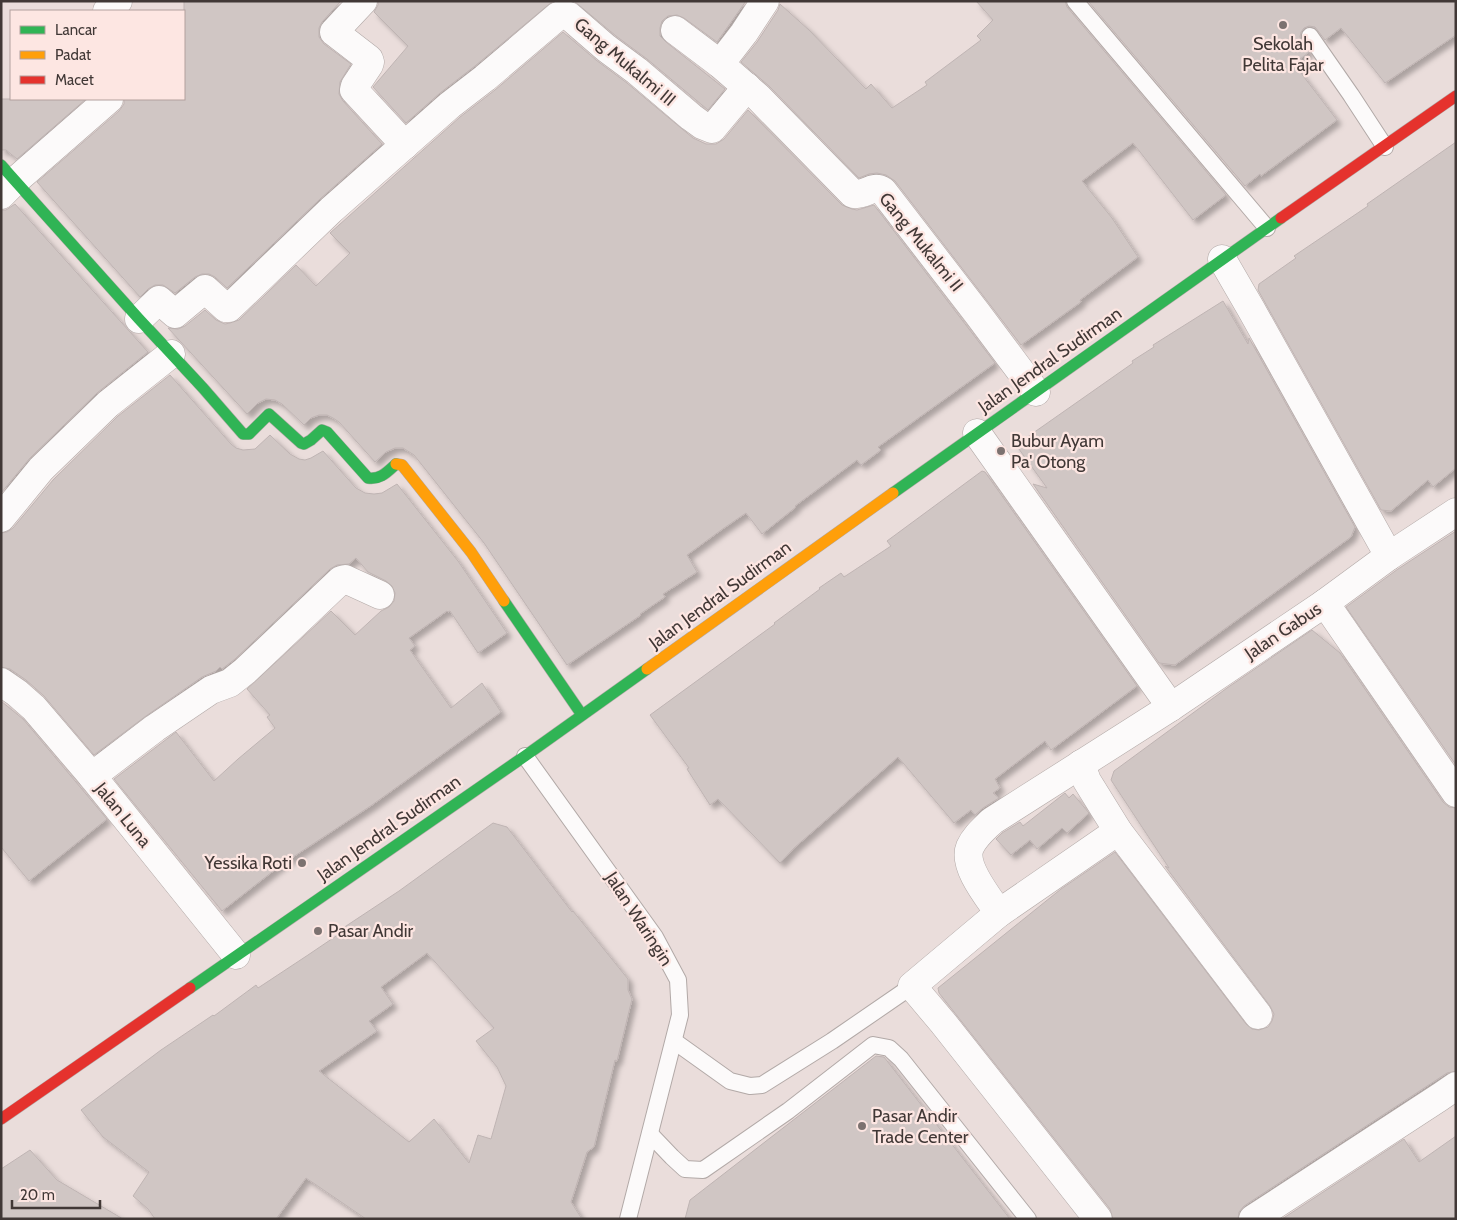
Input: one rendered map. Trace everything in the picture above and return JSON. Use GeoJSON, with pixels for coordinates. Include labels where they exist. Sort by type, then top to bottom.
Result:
{"type":"FeatureCollection","features":[{"type":"Feature","properties":{"kind":"main road","name":"Jalan Jendral Sudirman"},"geometry":{"type":"LineString","coordinates":[[1,1118],[525,756],[1222,259],[1456,96]]}},
{"type":"Feature","properties":{"kind":"main road"},"geometry":{"type":"LineString","coordinates":[[6,180],[203,388],[243,434],[249,434],[269,414],[304,444],[322,430],[327,432],[368,478],[377,479],[397,464],[402,465],[471,552],[582,715]]}},
{"type":"Feature","properties":{"kind":"street"},"geometry":{"type":"LineString","coordinates":[[108,10],[118,1]]}},
{"type":"Feature","properties":{"kind":"street"},"geometry":{"type":"LineString","coordinates":[[138,319],[159,300],[175,314],[206,289],[228,308],[331,210],[405,145],[354,90],[369,66],[369,59],[334,32],[363,1]]}},
{"type":"Feature","properties":{"kind":"street"},"geometry":{"type":"LineString","coordinates":[[720,64],[744,33],[765,1]]}},
{"type":"Feature","properties":{"kind":"street","name":"Gang Mukalmi III"},"geometry":{"type":"LineString","coordinates":[[405,145],[549,22],[563,14],[569,16],[606,48],[707,128],[712,129],[747,88]]}},
{"type":"Feature","properties":{"kind":"street","name":"Gang Mukalmi II"},"geometry":{"type":"LineString","coordinates":[[675,30],[720,64],[747,88],[853,194],[859,195],[874,188],[883,191],[1036,392]]}},
{"type":"Feature","properties":{"kind":"street"},"geometry":{"type":"LineString","coordinates":[[6,180],[108,100]]}},
{"type":"Feature","properties":{"kind":"street"},"geometry":{"type":"LineString","coordinates":[[1222,259],[1389,556]]}},
{"type":"Feature","properties":{"kind":"street"},"geometry":{"type":"LineString","coordinates":[[1,518],[41,469],[108,404],[171,354]]}},
{"type":"Feature","properties":{"kind":"street"},"geometry":{"type":"LineString","coordinates":[[977,433],[1171,706]]}},
{"type":"Feature","properties":{"kind":"street","name":"Jalan Gabus"},"geometry":{"type":"LineString","coordinates":[[999,913],[974,874],[969,860],[969,849],[977,834],[992,820],[1171,706],[1325,603],[1389,556],[1456,512]]}},
{"type":"Feature","properties":{"kind":"street"},"geometry":{"type":"LineString","coordinates":[[92,776],[155,728],[211,690],[230,683],[341,580],[345,579],[380,595]]}},
{"type":"Feature","properties":{"kind":"street"},"geometry":{"type":"LineString","coordinates":[[1325,603],[1456,793]]}},
{"type":"Feature","properties":{"kind":"street","name":"Jalan Luna"},"geometry":{"type":"LineString","coordinates":[[1,682],[34,708],[92,776],[236,955]]}},
{"type":"Feature","properties":{"kind":"street"},"geometry":{"type":"LineString","coordinates":[[1081,764],[1087,781],[1118,831],[1258,1015]]}},
{"type":"Feature","properties":{"kind":"street"},"geometry":{"type":"LineString","coordinates":[[1098,1219],[912,986],[999,913],[1118,831]]}},
{"type":"Feature","properties":{"kind":"street"},"geometry":{"type":"LineString","coordinates":[[1253,1219],[1456,1086]]}},
{"type":"Feature","properties":{"kind":"lane"},"geometry":{"type":"LineString","coordinates":[[1075,1],[1267,228]]}},
{"type":"Feature","properties":{"kind":"lane"},"geometry":{"type":"LineString","coordinates":[[1310,36],[1384,146]]}},
{"type":"Feature","properties":{"kind":"lane","name":"Jalan Waringin"},"geometry":{"type":"LineString","coordinates":[[525,756],[655,936],[678,980],[680,1014],[628,1219]]}},
{"type":"Feature","properties":{"kind":"lane"},"geometry":{"type":"LineString","coordinates":[[674,1041],[730,1082],[750,1086],[762,1085],[832,1041],[912,986]]}},
{"type":"Feature","properties":{"kind":"lane"},"geometry":{"type":"LineString","coordinates":[[650,1134],[686,1169],[703,1170],[788,1111],[873,1045],[890,1048],[901,1059],[1028,1219]]}},
{"type":"Feature","properties":{"kind":"building"},"geometry":{"type":"Polygon","coordinates":[[[184,1],[341,1],[322,22],[319,28],[319,37],[324,44],[351,64],[340,82],[339,94],[343,101],[382,144],[320,199],[227,288],[215,277],[209,274],[202,274],[195,277],[175,293],[163,285],[155,285],[140,297],[37,182],[119,111],[124,104],[124,100],[185,100],[184,1]]]}},
{"type":"Feature","properties":{"kind":"building"},"geometry":{"type":"Polygon","coordinates":[[[378,1],[553,1],[406,123],[373,87],[408,46],[374,12],[378,1]]]}},
{"type":"Feature","properties":{"kind":"building"},"geometry":{"type":"Polygon","coordinates":[[[574,1],[746,1],[717,42],[677,15],[668,16],[662,21],[660,28],[660,36],[666,42],[725,89],[708,110],[574,1]]]}},
{"type":"Feature","properties":{"kind":"building"},"geometry":{"type":"Polygon","coordinates":[[[976,1],[1065,1],[1067,7],[1226,195],[1193,220],[1133,143],[1082,181],[1112,218],[1138,257],[1080,300],[1081,302],[1021,345],[895,181],[886,175],[877,173],[859,178],[769,86],[741,62],[757,42],[780,4],[809,30],[866,89],[871,84],[892,108],[927,85],[925,82],[981,40],[977,36],[993,20],[976,1]]]}},
{"type":"Feature","properties":{"kind":"building"},"geometry":{"type":"Polygon","coordinates":[[[1088,1],[1456,1],[1456,35],[1385,83],[1341,28],[1325,40],[1315,27],[1309,26],[1304,28],[1300,37],[1309,52],[1294,64],[1337,120],[1245,186],[1088,1]]]}},
{"type":"Feature","properties":{"kind":"building"},"geometry":{"type":"Polygon","coordinates":[[[563,32],[693,138],[706,144],[716,144],[724,139],[748,110],[842,205],[857,210],[874,205],[995,363],[878,447],[881,450],[861,465],[857,460],[795,506],[762,534],[746,513],[724,528],[687,555],[697,572],[663,594],[665,597],[641,615],[567,665],[484,543],[414,455],[403,448],[395,448],[386,452],[375,462],[339,422],[333,418],[327,415],[319,415],[311,418],[304,425],[282,404],[275,400],[266,399],[258,403],[247,414],[168,328],[178,329],[185,326],[205,310],[216,320],[225,324],[239,320],[296,265],[316,286],[350,253],[330,233],[460,117],[563,32]]]}},
{"type":"Feature","properties":{"kind":"building"},"geometry":{"type":"Polygon","coordinates":[[[1,99],[85,100],[17,159],[6,150],[1,150],[1,99]]]}},
{"type":"Feature","properties":{"kind":"building"},"geometry":{"type":"Polygon","coordinates":[[[1456,142],[1456,468],[1433,487],[1428,480],[1391,511],[1381,510],[1258,290],[1259,284],[1296,258],[1294,256],[1368,206],[1367,204],[1456,142]]]}},
{"type":"Feature","properties":{"kind":"building"},"geometry":{"type":"Polygon","coordinates":[[[15,204],[148,352],[97,393],[30,458],[1,493],[1,210],[6,210],[15,204]]]}},
{"type":"Feature","properties":{"kind":"building"},"geometry":{"type":"Polygon","coordinates":[[[1223,301],[1248,344],[1249,338],[1355,527],[1351,537],[1175,665],[1159,663],[1033,484],[1047,488],[1016,445],[1133,363],[1132,361],[1154,347],[1153,345],[1223,301]]]}},
{"type":"Feature","properties":{"kind":"building"},"geometry":{"type":"Polygon","coordinates":[[[170,375],[236,448],[243,450],[255,449],[270,435],[290,454],[299,459],[311,458],[323,451],[356,488],[365,493],[382,493],[397,484],[458,561],[507,633],[478,653],[450,611],[447,611],[409,638],[415,646],[410,650],[451,708],[482,683],[501,712],[372,805],[281,865],[222,911],[114,779],[176,732],[214,781],[275,728],[267,717],[270,715],[247,689],[331,611],[355,635],[381,611],[389,607],[394,601],[395,593],[392,586],[368,572],[356,558],[349,564],[337,565],[330,569],[235,659],[222,669],[220,667],[216,671],[202,677],[94,755],[44,696],[10,669],[1,667],[1,533],[13,528],[53,480],[118,416],[170,375]]]}},
{"type":"Feature","properties":{"kind":"building"},"geometry":{"type":"Polygon","coordinates":[[[982,471],[985,472],[1137,686],[1051,750],[1045,741],[995,779],[1000,788],[993,793],[999,798],[975,815],[971,810],[954,823],[898,757],[794,848],[780,863],[718,799],[710,805],[687,769],[689,768],[650,715],[775,624],[819,588],[841,573],[844,577],[891,546],[887,541],[982,471]]]}},
{"type":"Feature","properties":{"kind":"building"},"geometry":{"type":"Polygon","coordinates":[[[1456,531],[1456,765],[1346,607],[1398,569],[1456,531]]]}},
{"type":"Feature","properties":{"kind":"building"},"geometry":{"type":"Polygon","coordinates":[[[1312,630],[1340,653],[1443,802],[1449,807],[1456,808],[1456,1071],[1447,1073],[1244,1206],[1239,1212],[1238,1219],[1113,1219],[1110,1209],[939,993],[938,988],[1061,889],[1115,852],[1246,1024],[1252,1029],[1259,1030],[1268,1027],[1274,1014],[1270,1006],[1165,866],[1169,868],[1111,780],[1114,771],[1227,688],[1312,630]]]}},
{"type":"Feature","properties":{"kind":"building"},"geometry":{"type":"Polygon","coordinates":[[[1,701],[23,719],[107,819],[29,881],[1,847],[1,701]]]}},
{"type":"Feature","properties":{"kind":"building"},"geometry":{"type":"Polygon","coordinates":[[[1065,793],[1069,798],[1073,794],[1089,813],[1067,833],[1062,828],[1037,849],[1030,840],[1011,855],[996,839],[1020,822],[1023,826],[1065,793]]]}},
{"type":"Feature","properties":{"kind":"building"},"geometry":{"type":"Polygon","coordinates":[[[493,823],[507,827],[572,912],[628,979],[628,990],[632,999],[617,1061],[615,1060],[594,1147],[587,1152],[571,1202],[582,1219],[366,1219],[306,1178],[276,1219],[155,1219],[148,1209],[133,1196],[149,1172],[103,1137],[81,1110],[161,1050],[214,1016],[256,985],[258,988],[308,955],[342,932],[340,930],[399,891],[493,823]],[[427,953],[381,987],[393,1004],[369,1021],[377,1031],[319,1071],[409,1142],[434,1119],[469,1163],[478,1135],[491,1139],[506,1086],[497,1067],[476,1041],[494,1028],[427,953]]]}},
{"type":"Feature","properties":{"kind":"building","name":"Pasar Andir Trade Center"},"geometry":{"type":"Polygon","coordinates":[[[876,1056],[884,1057],[1010,1219],[685,1219],[690,1200],[876,1056]]]}},
{"type":"Feature","properties":{"kind":"building"},"geometry":{"type":"Polygon","coordinates":[[[1456,1136],[1456,1219],[1282,1219],[1404,1139],[1419,1162],[1456,1136]]]}},
{"type":"Feature","properties":{"kind":"building"},"geometry":{"type":"Polygon","coordinates":[[[30,1150],[57,1180],[123,1219],[1,1219],[1,1169],[30,1150]]]}},
{"type":"Feature","properties":{"kind":"traffic: fast"},"geometry":{"type":"LineString","coordinates":[[1,165],[243,434],[249,434],[269,414],[304,444],[322,430],[327,432],[368,478],[377,478],[396,464]]}},
{"type":"Feature","properties":{"kind":"traffic: fast"},"geometry":{"type":"LineString","coordinates":[[893,493],[1281,218]]}},
{"type":"Feature","properties":{"kind":"traffic: fast"},"geometry":{"type":"LineString","coordinates":[[504,601],[582,715]]}},
{"type":"Feature","properties":{"kind":"traffic: fast"},"geometry":{"type":"LineString","coordinates":[[190,988],[525,756],[647,669]]}},
{"type":"Feature","properties":{"kind":"traffic: slow"},"geometry":{"type":"LineString","coordinates":[[396,464],[402,465],[471,552],[504,601]]}},
{"type":"Feature","properties":{"kind":"traffic: slow"},"geometry":{"type":"LineString","coordinates":[[647,669],[893,493]]}},
{"type":"Feature","properties":{"kind":"traffic: jam"},"geometry":{"type":"LineString","coordinates":[[1281,218],[1456,96]]}},
{"type":"Feature","properties":{"kind":"traffic: jam"},"geometry":{"type":"LineString","coordinates":[[1,1119],[190,988]]}},
{"type":"Feature","properties":{"kind":"place","name":"Sekolah Pelita Fajar"},"geometry":{"type":"Point","coordinates":[1283,25]}},
{"type":"Feature","properties":{"kind":"place","name":"Bubur Ayam Pa' Otong"},"geometry":{"type":"Point","coordinates":[1001,451]}},
{"type":"Feature","properties":{"kind":"place","name":"Yessika Roti"},"geometry":{"type":"Point","coordinates":[302,863]}},
{"type":"Feature","properties":{"kind":"place","name":"Pasar Andir"},"geometry":{"type":"Point","coordinates":[318,931]}},
{"type":"Feature","properties":{"kind":"place","name":"Pasar Andir Trade Center"},"geometry":{"type":"Point","coordinates":[862,1126]}}]}
